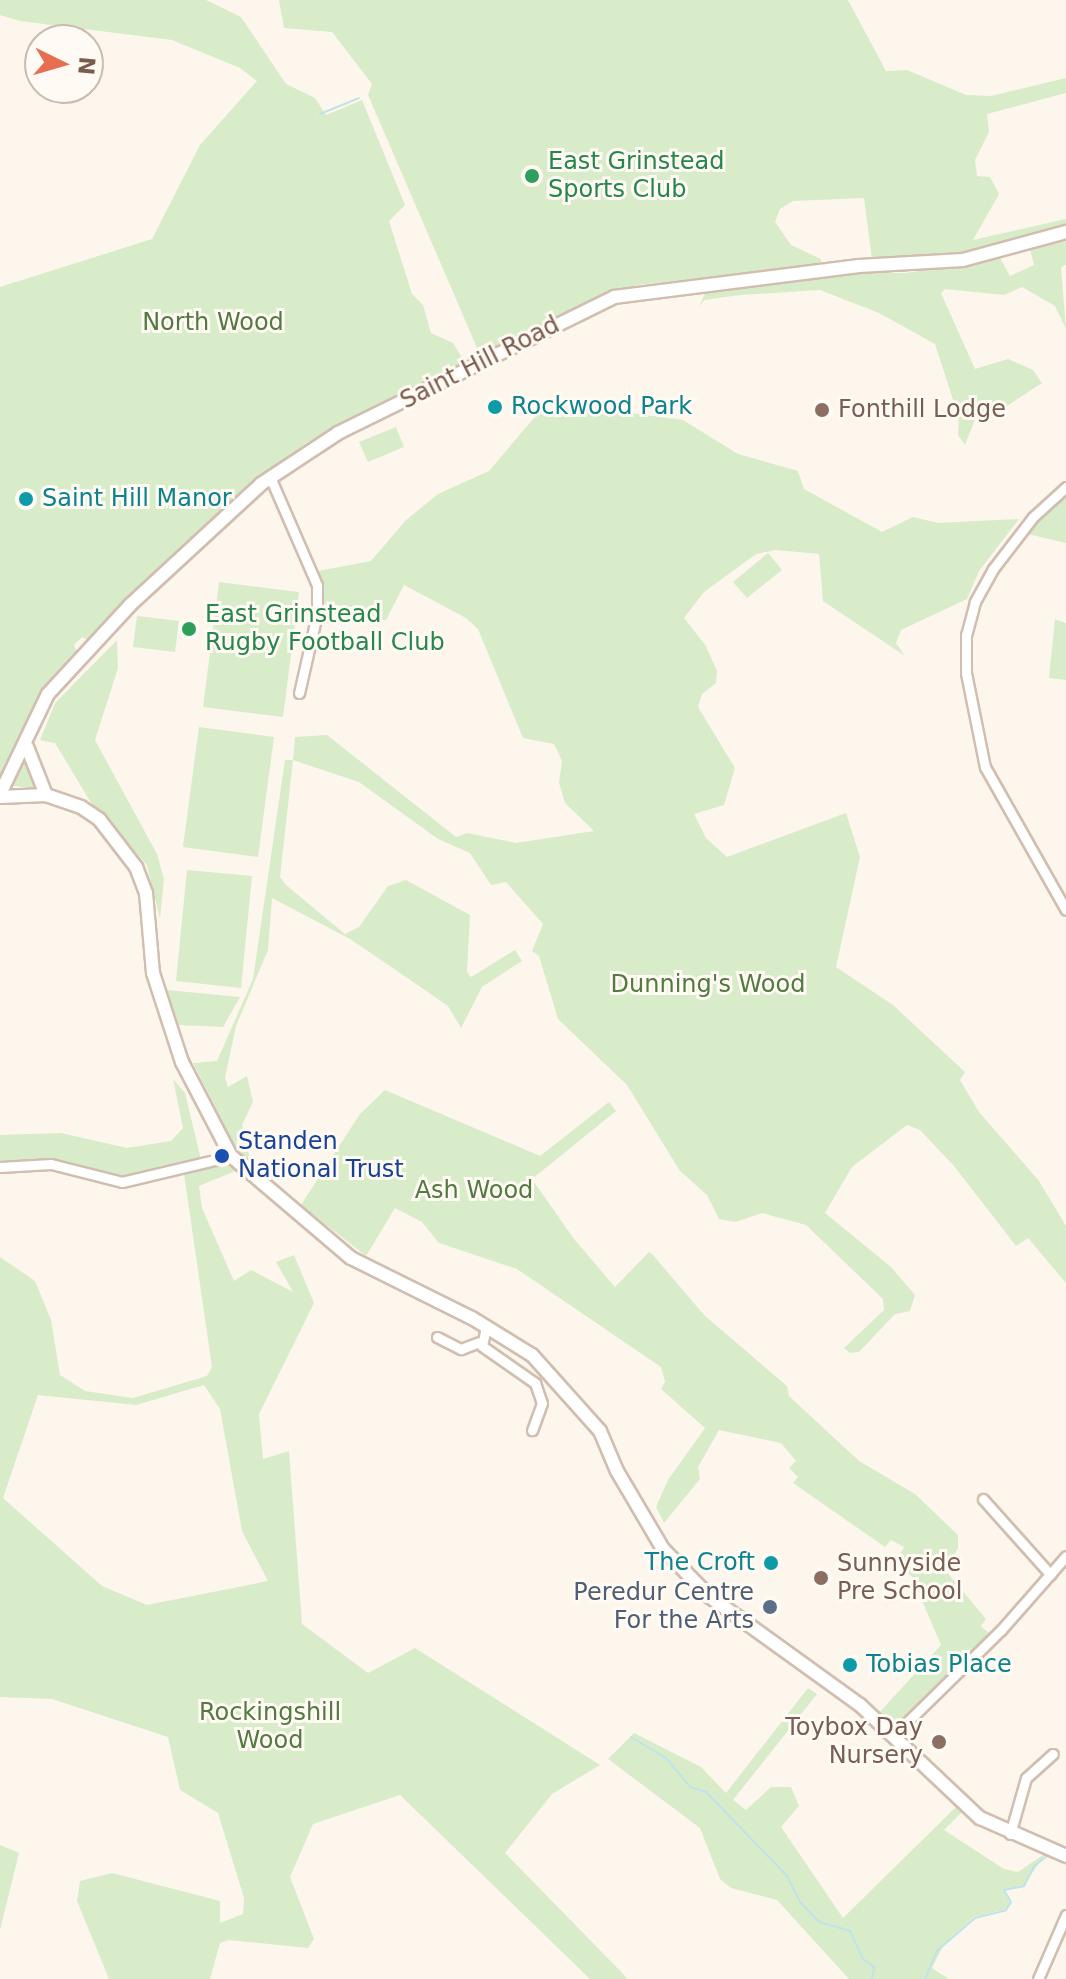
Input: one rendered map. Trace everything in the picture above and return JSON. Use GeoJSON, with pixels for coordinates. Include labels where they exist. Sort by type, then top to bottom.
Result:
{"type":"FeatureCollection","features":[{"type":"Feature","properties":{"kind":"street","name":"Saint Hill Road"},"geometry":{"type":"LineString","coordinates":[[0,795],[27,747],[37,710],[130,605],[270,477],[338,433],[614,297],[847,268],[963,260],[1066,232]]}},
{"type":"Feature","properties":{"kind":"street"},"geometry":{"type":"LineString","coordinates":[[270,477],[317,585],[317,614],[299,693]]}},
{"type":"Feature","properties":{"kind":"street"},"geometry":{"type":"LineString","coordinates":[[1066,487],[1033,517],[993,569],[975,602],[966,635],[966,673],[985,767],[1066,910]]}},
{"type":"Feature","properties":{"kind":"street"},"geometry":{"type":"LineString","coordinates":[[27,747],[46,795]]}},
{"type":"Feature","properties":{"kind":"street"},"geometry":{"type":"LineString","coordinates":[[0,795],[46,795],[99,819],[136,867],[146,893],[153,973],[182,1062],[231,1156],[351,1258],[486,1327],[532,1355],[566,1387],[600,1431],[617,1471],[663,1549],[710,1597],[895,1734],[943,1786],[980,1818],[1010,1834],[1066,1856]]}},
{"type":"Feature","properties":{"kind":"street"},"geometry":{"type":"LineString","coordinates":[[0,1167],[51,1164],[122,1182],[231,1156]]}},
{"type":"Feature","properties":{"kind":"street"},"geometry":{"type":"LineString","coordinates":[[437,1337],[461,1349],[479,1342],[486,1327]]}},
{"type":"Feature","properties":{"kind":"street"},"geometry":{"type":"LineString","coordinates":[[479,1342],[535,1383],[542,1403],[532,1430]]}},
{"type":"Feature","properties":{"kind":"street"},"geometry":{"type":"LineString","coordinates":[[983,1499],[1050,1574]]}},
{"type":"Feature","properties":{"kind":"street"},"geometry":{"type":"LineString","coordinates":[[895,1734],[1001,1630],[1066,1556]]}},
{"type":"Feature","properties":{"kind":"street"},"geometry":{"type":"LineString","coordinates":[[1010,1834],[1026,1778],[1053,1754]]}},
{"type":"Feature","properties":{"kind":"street"},"geometry":{"type":"LineString","coordinates":[[1038,1979],[1066,1915]]}},
{"type":"Feature","properties":{"kind":"green space","name":"Saint Hill Manor"},"geometry":{"type":"Polygon","coordinates":[[[0,0],[206,0],[241,17],[286,84],[315,98],[326,115],[362,100],[405,205],[389,221],[412,294],[423,305],[431,333],[453,343],[466,364],[306,443],[201,531],[89,641],[82,637],[74,645],[78,654],[0,781],[0,287],[152,239],[200,145],[257,81],[240,68],[172,40],[104,32],[104,24],[44,24],[0,15],[0,0]]]}},
{"type":"Feature","properties":{"kind":"green space"},"geometry":{"type":"Polygon","coordinates":[[[279,0],[848,0],[886,71],[907,70],[966,95],[991,96],[1066,78],[1066,93],[987,114],[989,132],[975,160],[977,176],[990,177],[999,194],[973,240],[1066,219],[1066,227],[954,254],[872,259],[864,198],[793,201],[780,209],[775,222],[791,245],[821,259],[821,266],[637,285],[481,357],[368,95],[372,84],[332,32],[284,28],[279,0]]]}},
{"type":"Feature","properties":{"kind":"green space"},"geometry":{"type":"Polygon","coordinates":[[[1066,241],[1066,265],[1061,267],[1066,329],[1055,306],[1022,287],[1004,295],[945,289],[941,293],[975,369],[1008,359],[1033,370],[1042,383],[987,419],[980,407],[965,445],[958,435],[959,418],[935,344],[879,313],[820,290],[704,300],[699,307],[705,293],[860,273],[906,273],[1000,258],[1010,276],[1034,265],[1030,249],[1066,241]]]}},
{"type":"Feature","properties":{"kind":"green space","name":"Dunning's Wood"},"geometry":{"type":"Polygon","coordinates":[[[585,407],[683,420],[738,454],[798,471],[804,489],[882,532],[913,517],[938,523],[1019,519],[979,571],[967,599],[901,630],[896,643],[905,656],[823,601],[819,554],[776,550],[756,554],[704,592],[684,618],[706,646],[717,671],[716,683],[702,694],[698,707],[735,768],[724,805],[694,814],[706,838],[727,857],[846,813],[860,857],[836,967],[893,1005],[965,1072],[960,1080],[979,1112],[1039,1181],[1066,1226],[1066,1283],[1028,1238],[1016,1246],[954,1166],[920,1130],[907,1125],[852,1167],[825,1213],[891,1267],[915,1295],[910,1311],[895,1314],[859,1352],[850,1353],[844,1348],[884,1310],[883,1299],[806,1225],[762,1213],[736,1222],[719,1219],[707,1195],[680,1171],[627,1085],[558,1019],[539,956],[532,951],[543,924],[506,882],[491,885],[470,853],[438,839],[359,782],[293,760],[295,737],[327,735],[456,837],[467,833],[516,843],[594,831],[565,803],[559,783],[562,761],[554,744],[523,738],[478,629],[466,618],[404,585],[386,620],[340,619],[322,601],[318,571],[371,561],[405,521],[438,494],[489,471],[534,418],[547,410],[585,407]]]}},
{"type":"Feature","properties":{"kind":"green space"},"geometry":{"type":"Polygon","coordinates":[[[396,427],[404,447],[368,462],[359,442],[396,427]]]}},
{"type":"Feature","properties":{"kind":"green space"},"geometry":{"type":"Polygon","coordinates":[[[1066,494],[1066,543],[1028,534],[1040,519],[1066,494]]]}},
{"type":"Feature","properties":{"kind":"green space"},"geometry":{"type":"Polygon","coordinates":[[[768,553],[782,570],[747,598],[733,582],[768,553]]]}},
{"type":"Feature","properties":{"kind":"green space"},"geometry":{"type":"Polygon","coordinates":[[[219,582],[299,592],[283,717],[203,707],[219,582]]]}},
{"type":"Feature","properties":{"kind":"green space"},"geometry":{"type":"Polygon","coordinates":[[[137,616],[179,621],[175,652],[133,647],[137,616]]]}},
{"type":"Feature","properties":{"kind":"green space"},"geometry":{"type":"Polygon","coordinates":[[[1055,619],[1066,623],[1066,680],[1049,678],[1055,619]]]}},
{"type":"Feature","properties":{"kind":"green space"},"geometry":{"type":"Polygon","coordinates":[[[117,640],[118,668],[95,740],[157,854],[164,879],[160,919],[147,865],[90,801],[55,743],[40,740],[55,703],[117,640]]]}},
{"type":"Feature","properties":{"kind":"green space"},"geometry":{"type":"Polygon","coordinates":[[[199,727],[274,737],[258,857],[183,847],[199,727]]]}},
{"type":"Feature","properties":{"kind":"green space"},"geometry":{"type":"Polygon","coordinates":[[[25,755],[40,790],[9,785],[25,755]]]}},
{"type":"Feature","properties":{"kind":"green space"},"geometry":{"type":"Polygon","coordinates":[[[285,760],[293,760],[280,877],[286,885],[345,934],[359,927],[388,886],[406,880],[470,915],[467,972],[471,977],[515,950],[522,961],[482,987],[461,1028],[448,1006],[406,977],[350,939],[272,898],[268,950],[236,1026],[225,1078],[228,1087],[247,1076],[253,1102],[242,1125],[251,1163],[238,1152],[193,1063],[217,1061],[253,979],[285,760]]]}},
{"type":"Feature","properties":{"kind":"green space"},"geometry":{"type":"Polygon","coordinates":[[[187,870],[252,876],[241,988],[176,981],[187,870]]]}},
{"type":"Feature","properties":{"kind":"green space"},"geometry":{"type":"Polygon","coordinates":[[[167,990],[240,997],[223,1027],[179,1025],[167,990]]]}},
{"type":"Feature","properties":{"kind":"green space","name":"Rockingshill Wood"},"geometry":{"type":"Polygon","coordinates":[[[173,1079],[185,1093],[203,1168],[228,1160],[238,1170],[199,1186],[202,1208],[234,1281],[251,1270],[293,1292],[276,1262],[294,1255],[314,1303],[259,1414],[263,1459],[289,1451],[302,1624],[368,1673],[415,1648],[600,1765],[552,1794],[505,1853],[628,1979],[590,1979],[400,1795],[313,1824],[290,1877],[314,1939],[308,1948],[229,1940],[220,1943],[210,1979],[109,1979],[77,1901],[80,1881],[112,1873],[220,1901],[220,1923],[243,1914],[244,1898],[218,1813],[180,1790],[168,1737],[52,1699],[0,1697],[0,1257],[35,1281],[51,1320],[60,1375],[85,1391],[133,1398],[207,1376],[212,1367],[183,1167],[124,1178],[65,1161],[0,1162],[0,1135],[61,1133],[127,1148],[171,1141],[183,1128],[173,1079]],[[204,1385],[136,1405],[38,1395],[3,1498],[102,1586],[147,1605],[268,1581],[242,1531],[220,1409],[204,1385]]]}},
{"type":"Feature","properties":{"kind":"green space","name":"Ash Wood"},"geometry":{"type":"Polygon","coordinates":[[[385,1090],[540,1156],[609,1102],[616,1111],[532,1179],[574,1239],[615,1287],[649,1252],[653,1255],[705,1316],[787,1386],[789,1396],[859,1461],[915,1494],[958,1535],[958,1548],[945,1570],[986,1619],[981,1626],[989,1633],[898,1722],[891,1725],[878,1714],[941,1645],[912,1577],[896,1562],[904,1547],[891,1540],[885,1547],[793,1483],[798,1477],[789,1468],[796,1461],[781,1443],[719,1430],[698,1467],[700,1479],[664,1523],[656,1507],[668,1480],[705,1428],[661,1389],[665,1382],[661,1367],[517,1269],[439,1243],[422,1222],[395,1208],[366,1256],[301,1205],[360,1114],[385,1090]]]}},
{"type":"Feature","properties":{"kind":"green space"},"geometry":{"type":"Polygon","coordinates":[[[808,1688],[817,1694],[733,1800],[746,1810],[771,1787],[791,1787],[799,1806],[781,1827],[843,1918],[956,1807],[962,1812],[944,1830],[1004,1869],[1018,1872],[1046,1853],[1024,1885],[1003,1890],[1010,1902],[1006,1909],[974,1917],[944,1944],[932,1968],[949,1979],[849,1979],[777,1900],[731,1888],[720,1879],[700,1828],[608,1759],[634,1733],[701,1767],[726,1793],[808,1688]]]}},
{"type":"Feature","properties":{"kind":"green space"},"geometry":{"type":"Polygon","coordinates":[[[0,1845],[19,1853],[0,1930],[0,1845]]]}},
{"type":"Feature","properties":{"kind":"waterway"},"geometry":{"type":"LineString","coordinates":[[320,114],[359,98]]}},
{"type":"Feature","properties":{"kind":"waterway"},"geometry":{"type":"LineString","coordinates":[[631,1737],[666,1758],[690,1787],[706,1792],[787,1876],[800,1902],[819,1922],[850,1931],[863,1959],[874,1967],[872,1979]]}},
{"type":"Feature","properties":{"kind":"waterway"},"geometry":{"type":"LineString","coordinates":[[925,1979],[937,1951],[975,1918],[1006,1910],[1011,1902],[1004,1890],[1024,1886],[1034,1866],[1048,1855]]}},
{"type":"Feature","properties":{"kind":"place","name":"East Grinstead Sports Club"},"geometry":{"type":"Point","coordinates":[532,176]}},
{"type":"Feature","properties":{"kind":"place","name":"Rockwood Park"},"geometry":{"type":"Point","coordinates":[495,407]}},
{"type":"Feature","properties":{"kind":"place","name":"Fonthill Lodge"},"geometry":{"type":"Point","coordinates":[822,410]}},
{"type":"Feature","properties":{"kind":"place","name":"Saint Hill Manor"},"geometry":{"type":"Point","coordinates":[26,499]}},
{"type":"Feature","properties":{"kind":"place","name":"East Grinstead Rugby Football Club"},"geometry":{"type":"Point","coordinates":[189,629]}},
{"type":"Feature","properties":{"kind":"place","name":"Standen National Trust"},"geometry":{"type":"Point","coordinates":[222,1156]}},
{"type":"Feature","properties":{"kind":"place","name":"The Croft"},"geometry":{"type":"Point","coordinates":[771,1563]}},
{"type":"Feature","properties":{"kind":"place","name":"Sunnyside Pre School"},"geometry":{"type":"Point","coordinates":[821,1578]}},
{"type":"Feature","properties":{"kind":"place","name":"Peredur Centre For the Arts"},"geometry":{"type":"Point","coordinates":[770,1607]}},
{"type":"Feature","properties":{"kind":"place","name":"Tobias Place"},"geometry":{"type":"Point","coordinates":[850,1665]}},
{"type":"Feature","properties":{"kind":"place","name":"Toybox Day Nursery"},"geometry":{"type":"Point","coordinates":[939,1742]}},
{"type":"Feature","properties":{"kind":"park label","name":"North Wood"},"geometry":{"type":"Point","coordinates":[213,323]}}]}
